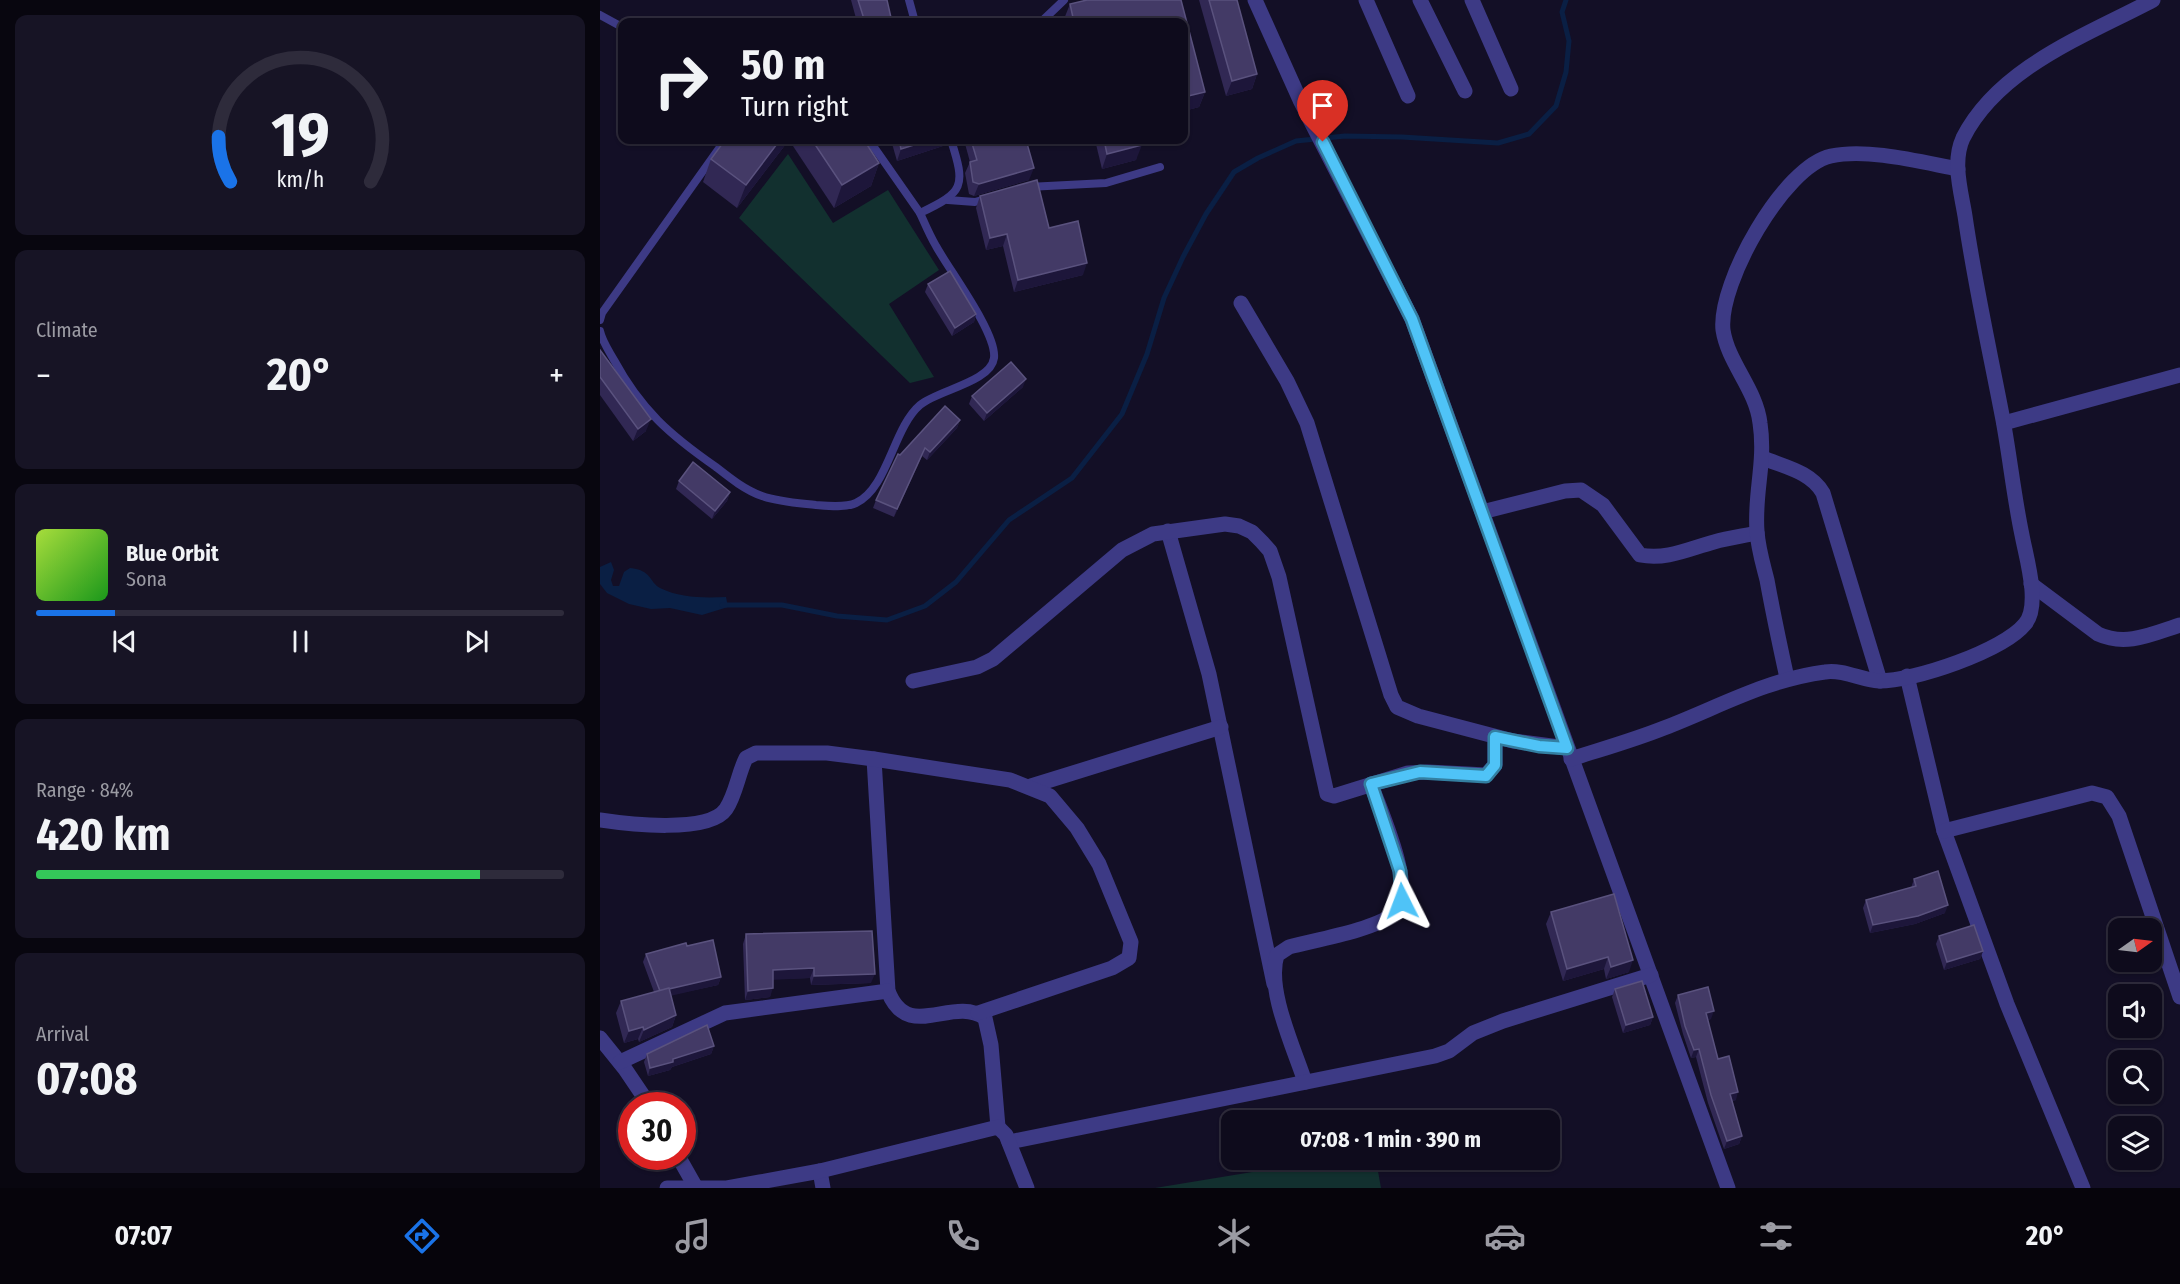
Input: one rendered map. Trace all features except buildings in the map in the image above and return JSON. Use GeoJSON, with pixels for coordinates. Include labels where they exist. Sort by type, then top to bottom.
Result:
{"type":"FeatureCollection","features":[{"type":"Feature","properties":{"kind":"street"},"geometry":{"type":"LineString","coordinates":[[1255,0],[1300,100],[1332,158],[1412,319],[1728,1188]]}},
{"type":"Feature","properties":{"kind":"street"},"geometry":{"type":"LineString","coordinates":[[1366,0],[1408,96]]}},
{"type":"Feature","properties":{"kind":"street"},"geometry":{"type":"LineString","coordinates":[[1420,0],[1465,91]]}},
{"type":"Feature","properties":{"kind":"street"},"geometry":{"type":"LineString","coordinates":[[1472,0],[1511,89]]}},
{"type":"Feature","properties":{"kind":"street"},"geometry":{"type":"LineString","coordinates":[[1241,303],[1287,381],[1307,423],[1391,695],[1397,706],[1418,716],[1495,737],[1569,753],[1665,728],[1732,697],[1787,678],[1830,671],[1880,681],[1958,662],[2009,637],[2025,625],[2030,616],[2031,584],[2009,472],[2004,423],[1974,283],[1958,169],[1958,150],[1981,112],[2022,72],[2047,56],[2153,0]]}},
{"type":"Feature","properties":{"kind":"street"},"geometry":{"type":"LineString","coordinates":[[1787,678],[1757,533],[1756,506],[1764,458],[1760,419],[1751,392],[1727,345],[1723,328],[1726,305],[1743,252],[1762,220],[1813,165],[1829,156],[1845,154],[1875,156],[1958,169]]}},
{"type":"Feature","properties":{"kind":"street"},"geometry":{"type":"LineString","coordinates":[[2004,423],[2180,375]]}},
{"type":"Feature","properties":{"kind":"street"},"geometry":{"type":"LineString","coordinates":[[1764,458],[1808,476],[1817,483],[1823,493],[1880,681]]}},
{"type":"Feature","properties":{"kind":"street"},"geometry":{"type":"LineString","coordinates":[[1482,512],[1565,491],[1581,490],[1603,505],[1640,555],[1651,557],[1666,557],[1714,542],[1757,533]]}},
{"type":"Feature","properties":{"kind":"street"},"geometry":{"type":"LineString","coordinates":[[913,681],[977,668],[993,659],[1122,550],[1153,534],[1225,524],[1239,526],[1252,532],[1270,551],[1300,665],[1325,790],[1328,794],[1334,796],[1420,772],[1486,776],[1495,765],[1495,737]]}},
{"type":"Feature","properties":{"kind":"street"},"geometry":{"type":"LineString","coordinates":[[1168,531],[1209,674],[1274,984],[1305,1082]]}},
{"type":"Feature","properties":{"kind":"street"},"geometry":{"type":"LineString","coordinates":[[2031,584],[2098,634],[2109,639],[2130,640],[2180,625]]}},
{"type":"Feature","properties":{"kind":"street"},"geometry":{"type":"LineString","coordinates":[[1907,676],[1944,831],[2007,1004],[2083,1188]]}},
{"type":"Feature","properties":{"kind":"street"},"geometry":{"type":"LineString","coordinates":[[1031,786],[1221,727]]}},
{"type":"Feature","properties":{"kind":"street"},"geometry":{"type":"LineString","coordinates":[[600,820],[672,826],[718,816],[728,805],[746,758],[756,753],[828,753],[874,759],[1010,780],[1031,786],[1050,796],[1065,811],[1099,864],[1131,942],[1129,958],[1112,968],[978,1013],[965,1012],[914,1017],[902,1013],[893,1005],[888,991],[874,759]]}},
{"type":"Feature","properties":{"kind":"street"},"geometry":{"type":"LineString","coordinates":[[1274,984],[1273,966],[1276,955],[1288,947],[1381,921],[1395,913],[1402,901],[1400,871],[1371,784]]}},
{"type":"Feature","properties":{"kind":"street"},"geometry":{"type":"LineString","coordinates":[[1944,831],[2092,793],[2107,797],[2119,816],[2180,997]]}},
{"type":"Feature","properties":{"kind":"street"},"geometry":{"type":"LineString","coordinates":[[1009,1142],[1435,1056],[1449,1051],[1473,1033],[1503,1021],[1651,975]]}},
{"type":"Feature","properties":{"kind":"street"},"geometry":{"type":"LineString","coordinates":[[620,1062],[725,1013],[888,991]]}},
{"type":"Feature","properties":{"kind":"street"},"geometry":{"type":"LineString","coordinates":[[978,1013],[985,1018],[991,1045],[998,1127],[1009,1142],[1027,1188]]}},
{"type":"Feature","properties":{"kind":"street"},"geometry":{"type":"LineString","coordinates":[[600,1038],[640,1092]]}},
{"type":"Feature","properties":{"kind":"street"},"geometry":{"type":"LineString","coordinates":[[667,1188],[695,1186],[727,1188],[820,1171],[998,1127]]}},
{"type":"Feature","properties":{"kind":"street"},"geometry":{"type":"LineString","coordinates":[[686,1170],[695,1186]]}},
{"type":"Feature","properties":{"kind":"street"},"geometry":{"type":"LineString","coordinates":[[820,1171],[823,1188]]}},
{"type":"Feature","properties":{"kind":"lane"},"geometry":{"type":"LineString","coordinates":[[909,0],[914,18]]}},
{"type":"Feature","properties":{"kind":"lane"},"geometry":{"type":"LineString","coordinates":[[1045,18],[1064,0]]}},
{"type":"Feature","properties":{"kind":"lane"},"geometry":{"type":"LineString","coordinates":[[600,15],[618,25]]}},
{"type":"Feature","properties":{"kind":"lane"},"geometry":{"type":"LineString","coordinates":[[600,320],[602,313],[722,144]]}},
{"type":"Feature","properties":{"kind":"lane"},"geometry":{"type":"LineString","coordinates":[[600,332],[631,391],[650,413],[688,448],[737,483],[762,496],[829,506],[855,504],[866,497],[910,417],[920,405],[979,376],[991,366],[994,359],[989,333],[934,243],[920,213],[872,144]]}},
{"type":"Feature","properties":{"kind":"lane"},"geometry":{"type":"LineString","coordinates":[[920,213],[948,200],[956,191],[959,176],[952,144]]}},
{"type":"Feature","properties":{"kind":"lane"},"geometry":{"type":"LineString","coordinates":[[1021,188],[1052,184],[1077,186],[1106,183],[1160,167]]}},
{"type":"Feature","properties":{"kind":"lane"},"geometry":{"type":"LineString","coordinates":[[948,200],[975,202],[995,196]]}},
{"type":"Feature","properties":{"kind":"green space"},"geometry":{"type":"Polygon","coordinates":[[[788,154],[833,223],[888,190],[939,270],[889,304],[934,377],[910,383],[739,218],[788,154]]]}},
{"type":"Feature","properties":{"kind":"green space"},"geometry":{"type":"Polygon","coordinates":[[[1264,1170],[1378,1170],[1381,1188],[1155,1188],[1264,1170]]]}},
{"type":"Feature","properties":{"kind":"water"},"geometry":{"type":"Polygon","coordinates":[[[611,562],[614,570],[611,580],[613,586],[619,586],[624,572],[630,568],[637,569],[646,574],[660,588],[692,597],[726,597],[728,607],[702,615],[670,608],[651,609],[629,604],[607,593],[600,584],[600,567],[611,562]]]}},
{"type":"Feature","properties":{"kind":"waterway"},"geometry":{"type":"LineString","coordinates":[[722,605],[782,605],[837,616],[887,620],[925,606],[956,582],[1009,520],[1072,478],[1122,414],[1147,354],[1164,298],[1206,214],[1234,172],[1296,141],[1345,136],[1498,143],[1529,134],[1556,106],[1566,72],[1569,41],[1562,12],[1566,0]]}},
{"type":"Feature","properties":{"kind":"route"},"geometry":{"type":"LineString","coordinates":[[1323,142],[1412,319],[1567,748],[1539,746],[1495,737],[1495,765],[1486,776],[1420,772],[1408,773],[1371,784],[1400,871],[1402,901]]}}]}
